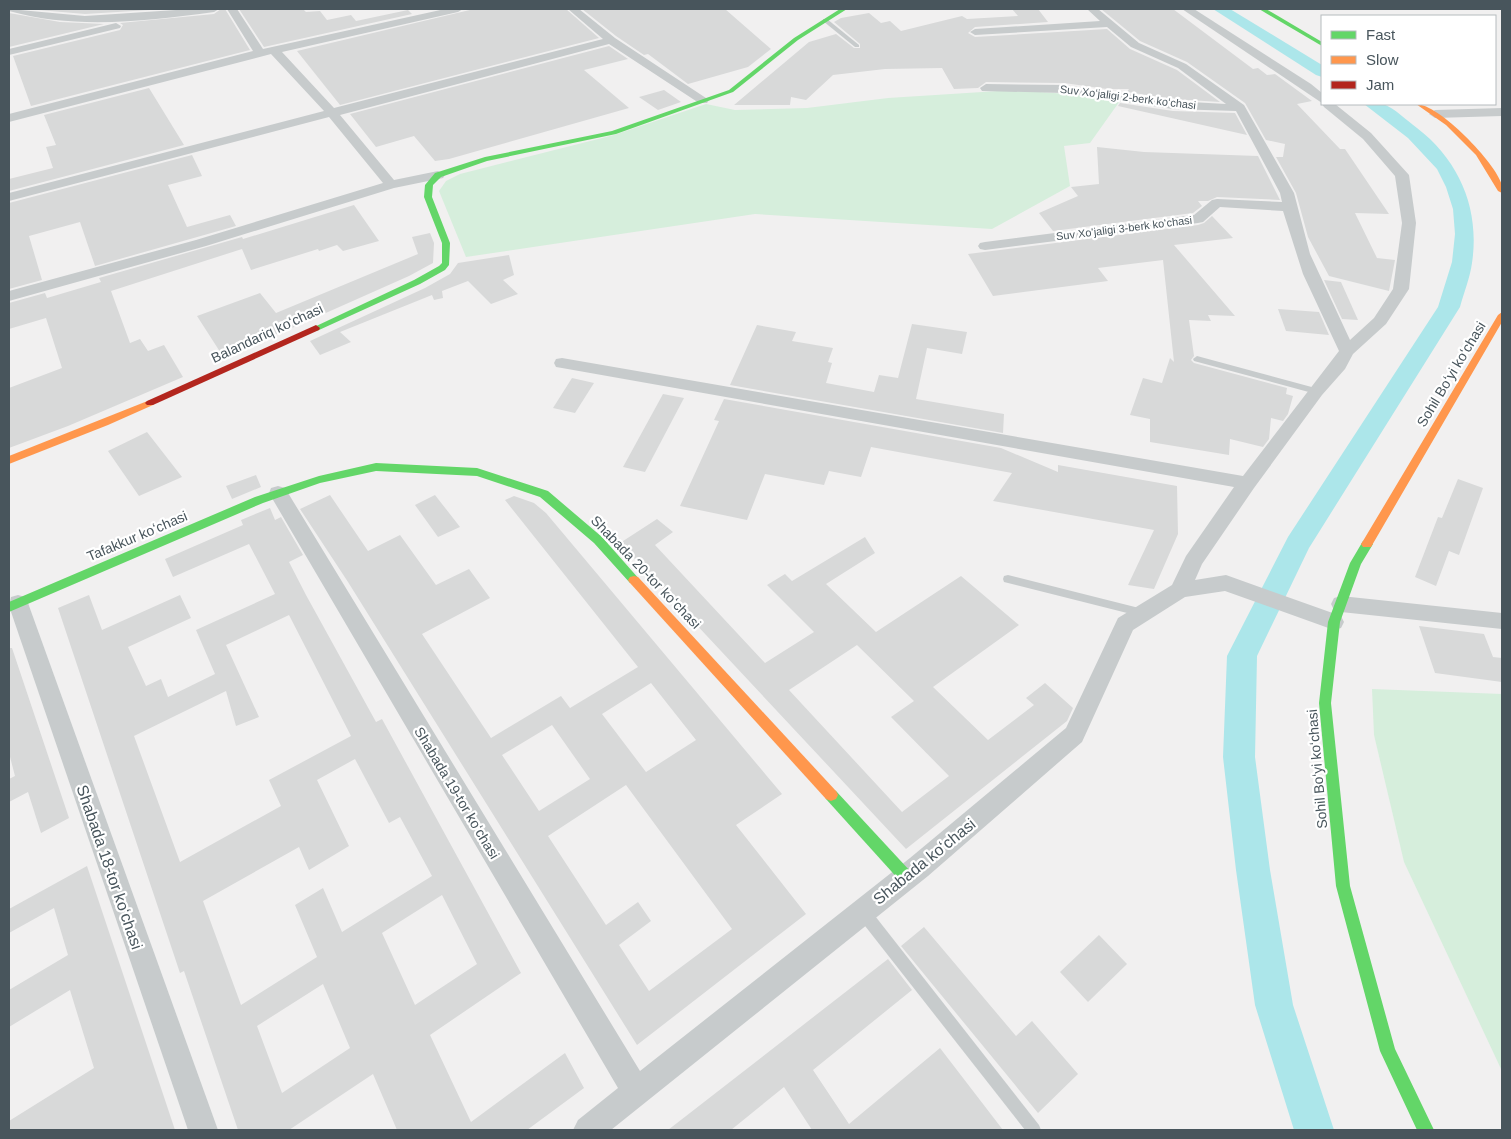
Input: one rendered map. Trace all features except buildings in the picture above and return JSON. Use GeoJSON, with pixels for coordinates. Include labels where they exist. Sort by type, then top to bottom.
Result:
{"type":"FeatureCollection","features":[{"type":"Feature","properties":{"kind":"street"},"geometry":{"type":"LineString","coordinates":[[13,9],[56,18],[91,19],[214,9]]}},
{"type":"Feature","properties":{"kind":"street"},"geometry":{"type":"LineString","coordinates":[[232,9],[260,53]]}},
{"type":"Feature","properties":{"kind":"street"},"geometry":{"type":"LineString","coordinates":[[9,118],[260,53],[458,9]]}},
{"type":"Feature","properties":{"kind":"street"},"geometry":{"type":"LineString","coordinates":[[573,9],[611,40],[703,100]]}},
{"type":"Feature","properties":{"kind":"street"},"geometry":{"type":"LineString","coordinates":[[9,296],[201,243],[391,185],[438,175],[486,159],[614,133],[731,91],[796,39],[844,9]]}},
{"type":"Feature","properties":{"kind":"street"},"geometry":{"type":"LineString","coordinates":[[1092,9],[1135,44],[1182,66],[1240,108],[1287,192],[1289,206],[1311,279],[1347,351]]}},
{"type":"Feature","properties":{"kind":"street"},"geometry":{"type":"LineString","coordinates":[[1187,9],[1307,86],[1321,98]]}},
{"type":"Feature","properties":{"kind":"street"},"geometry":{"type":"LineString","coordinates":[[1262,9],[1321,43]]}},
{"type":"Feature","properties":{"kind":"street"},"geometry":{"type":"LineString","coordinates":[[9,52],[167,14]]}},
{"type":"Feature","properties":{"kind":"street"},"geometry":{"type":"LineString","coordinates":[[975,32],[1110,24]]}},
{"type":"Feature","properties":{"kind":"street"},"geometry":{"type":"LineString","coordinates":[[9,197],[611,40]]}},
{"type":"Feature","properties":{"kind":"street"},"geometry":{"type":"LineString","coordinates":[[274,50],[331,112],[391,185]]}},
{"type":"Feature","properties":{"kind":"street","name":"Suv Xoʻjaligi 2-berk koʻchasi"},"geometry":{"type":"LineString","coordinates":[[986,88],[1072,90],[1172,105],[1240,108]]}},
{"type":"Feature","properties":{"kind":"street"},"geometry":{"type":"LineString","coordinates":[[1180,590],[1193,562],[1247,483],[1316,391],[1339,365],[1347,351],[1380,321],[1402,289],[1409,223],[1402,175],[1367,136],[1329,105]]}},
{"type":"Feature","properties":{"kind":"street"},"geometry":{"type":"LineString","coordinates":[[1420,105],[1434,114],[1479,154],[1502,191]]}},
{"type":"Feature","properties":{"kind":"street"},"geometry":{"type":"LineString","coordinates":[[1434,114],[1502,112]]}},
{"type":"Feature","properties":{"kind":"street","name":"Balandariq koʻchasi"},"geometry":{"type":"LineString","coordinates":[[9,460],[105,424],[417,282],[442,268],[446,263],[446,243],[428,197],[429,185],[438,175]]}},
{"type":"Feature","properties":{"kind":"street","name":"Suv Xoʻjaligi 3-berk koʻchasi"},"geometry":{"type":"LineString","coordinates":[[985,246],[1198,218],[1217,203],[1289,206]]}},
{"type":"Feature","properties":{"kind":"street","name":"Sohil Boʻyi koʻchasi"},"geometry":{"type":"LineString","coordinates":[[1426,1130],[1388,1051],[1343,886],[1325,703],[1337,613],[1356,563],[1500,323]]}},
{"type":"Feature","properties":{"kind":"street"},"geometry":{"type":"LineString","coordinates":[[562,363],[1247,483]]}},
{"type":"Feature","properties":{"kind":"street","name":"Shabada 20-tor koʻchasi"},"geometry":{"type":"LineString","coordinates":[[278,493],[319,480],[376,467],[477,472],[544,494],[598,540],[906,877]]}},
{"type":"Feature","properties":{"kind":"street","name":"Tafakkur koʻchasi"},"geometry":{"type":"LineString","coordinates":[[13,605],[278,493]]}},
{"type":"Feature","properties":{"kind":"street","name":"Shabada 19-tor koʻchasi"},"geometry":{"type":"LineString","coordinates":[[278,493],[636,1092]]}},
{"type":"Feature","properties":{"kind":"street","name":"Shabada koʻchasi"},"geometry":{"type":"LineString","coordinates":[[598,1127],[636,1092],[906,877],[1074,735],[1125,624],[1180,590],[1226,583],[1337,613]]}},
{"type":"Feature","properties":{"kind":"street","name":"Shabada 18-tor koʻchasi"},"geometry":{"type":"LineString","coordinates":[[13,605],[203,1130]]}},
{"type":"Feature","properties":{"kind":"street"},"geometry":{"type":"LineString","coordinates":[[1337,613],[1502,621]]}},
{"type":"Feature","properties":{"kind":"lane"},"geometry":{"type":"LineString","coordinates":[[825,20],[857,46]]}},
{"type":"Feature","properties":{"kind":"lane"},"geometry":{"type":"LineString","coordinates":[[1197,359],[1316,391]]}},
{"type":"Feature","properties":{"kind":"lane"},"geometry":{"type":"LineString","coordinates":[[1008,579],[1143,613]]}},
{"type":"Feature","properties":{"kind":"lane"},"geometry":{"type":"LineString","coordinates":[[862,912],[1034,1130]]}},
{"type":"Feature","properties":{"kind":"green space"},"geometry":{"type":"Polygon","coordinates":[[[1014,90],[1122,98],[1090,143],[1064,146],[1070,186],[992,229],[755,214],[466,257],[439,191],[446,181],[460,174],[614,135],[706,104],[735,110],[807,108],[888,98],[1014,90]]]}},
{"type":"Feature","properties":{"kind":"green space"},"geometry":{"type":"Polygon","coordinates":[[[1372,689],[1502,694],[1502,1071],[1404,862],[1374,735],[1372,689]]]}},
{"type":"Feature","properties":{"kind":"waterway"},"geometry":{"type":"LineString","coordinates":[[1220,9],[1321,71]]}},
{"type":"Feature","properties":{"kind":"waterway"},"geometry":{"type":"LineString","coordinates":[[1314,1130],[1274,1005],[1253,870],[1239,757],[1242,656],[1298,544],[1449,307],[1462,262],[1464,234],[1462,209],[1456,187],[1445,168],[1431,150],[1414,134],[1373,105]]}},
{"type":"Feature","properties":{"kind":"traffic: fast"},"geometry":{"type":"LineString","coordinates":[[316,328],[417,282],[442,268],[446,263],[446,243],[428,197],[429,185],[438,175],[485,159],[614,133],[731,91],[796,39],[844,9]]}},
{"type":"Feature","properties":{"kind":"traffic: fast"},"geometry":{"type":"LineString","coordinates":[[1262,9],[1321,43]]}},
{"type":"Feature","properties":{"kind":"traffic: fast"},"geometry":{"type":"LineString","coordinates":[[9,607],[259,500],[319,480],[376,467],[477,472],[544,494],[598,540],[634,580]]}},
{"type":"Feature","properties":{"kind":"traffic: fast"},"geometry":{"type":"LineString","coordinates":[[1367,544],[1356,563],[1334,622],[1325,703],[1343,886],[1388,1051],[1426,1130]]}},
{"type":"Feature","properties":{"kind":"traffic: fast"},"geometry":{"type":"LineString","coordinates":[[831,795],[906,877]]}},
{"type":"Feature","properties":{"kind":"traffic: slow"},"geometry":{"type":"LineString","coordinates":[[1420,105],[1448,124],[1479,154],[1502,191]]}},
{"type":"Feature","properties":{"kind":"traffic: slow"},"geometry":{"type":"LineString","coordinates":[[1367,544],[1502,315]]}},
{"type":"Feature","properties":{"kind":"traffic: slow"},"geometry":{"type":"LineString","coordinates":[[9,460],[105,423],[150,403]]}},
{"type":"Feature","properties":{"kind":"traffic: slow"},"geometry":{"type":"LineString","coordinates":[[634,580],[831,795]]}},
{"type":"Feature","properties":{"kind":"traffic: jam"},"geometry":{"type":"LineString","coordinates":[[150,403],[316,328]]}}]}
